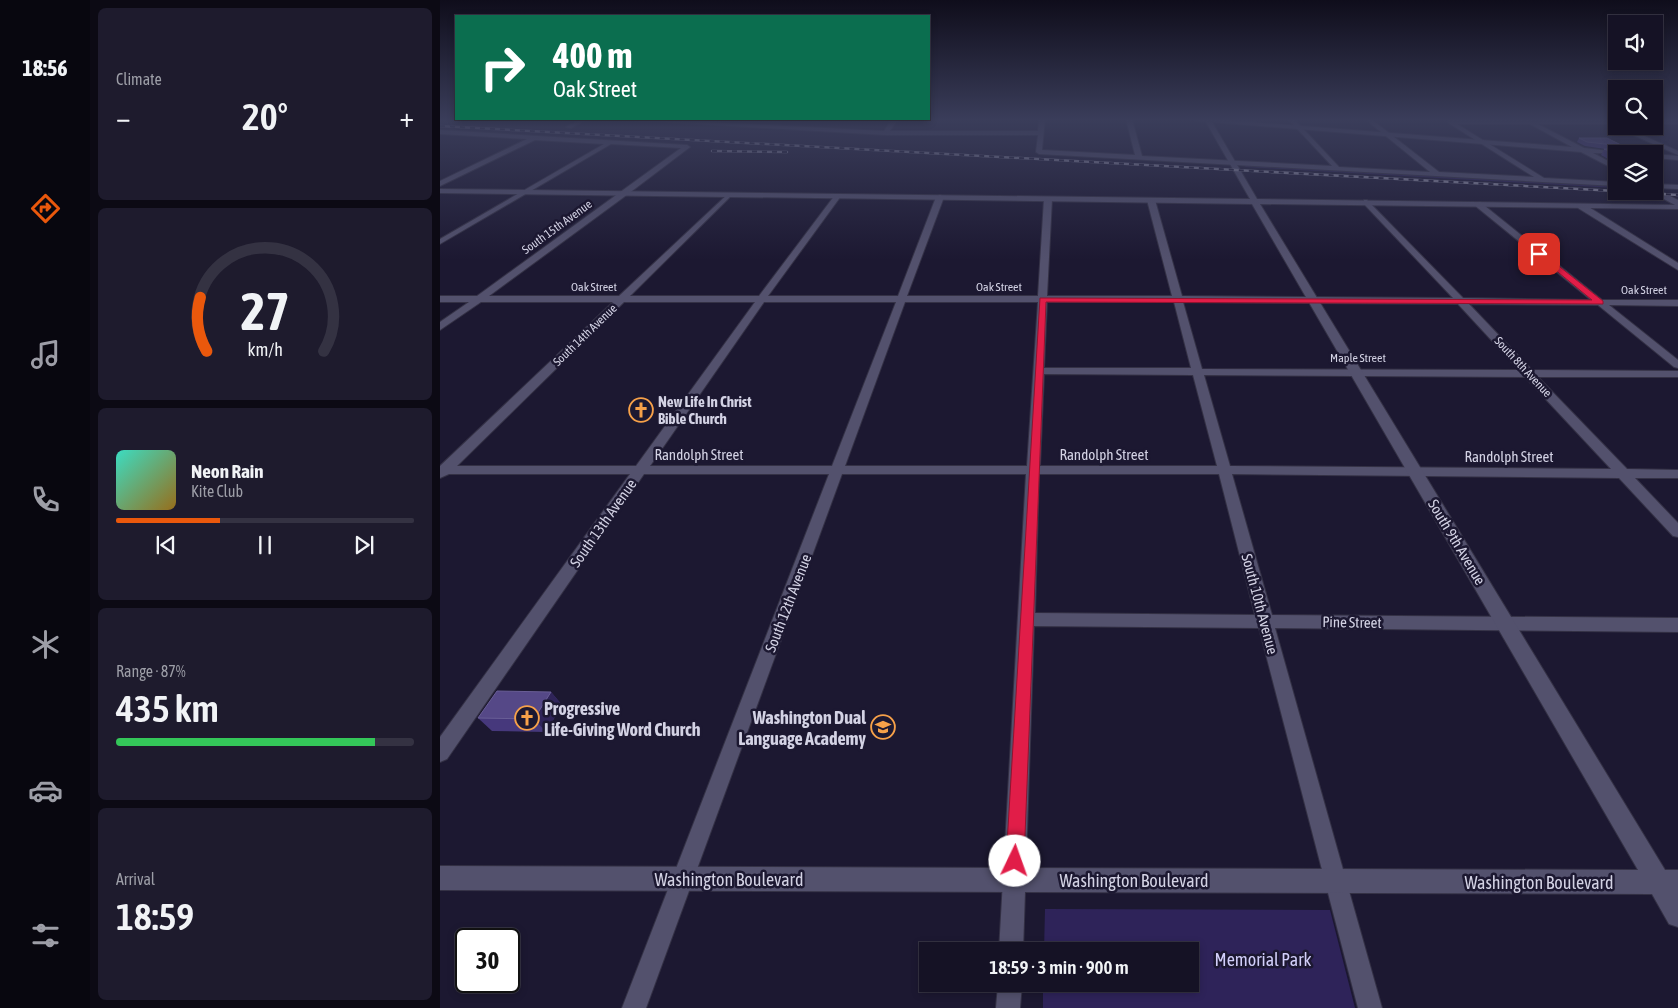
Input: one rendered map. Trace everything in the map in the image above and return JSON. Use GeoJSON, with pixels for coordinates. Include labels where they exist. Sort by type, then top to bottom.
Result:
{"type":"FeatureCollection","features":[{"type":"Feature","properties":{"kind":"main road","name":"South 9th Avenue"},"geometry":{"type":"LineString","coordinates":[[1234,166],[1505,624],[1668,882],[1678,915]]}},
{"type":"Feature","properties":{"kind":"main road"},"geometry":{"type":"LineString","coordinates":[[440,191],[1678,207]]}},
{"type":"Feature","properties":{"kind":"main road"},"geometry":{"type":"LineString","coordinates":[[1663,192],[1678,201]]}},
{"type":"Feature","properties":{"kind":"main road","name":"Washington Boulevard"},"geometry":{"type":"LineString","coordinates":[[440,878],[1668,882]]}},
{"type":"Feature","properties":{"kind":"street"},"geometry":{"type":"LineString","coordinates":[[440,184],[476,166]]}},
{"type":"Feature","properties":{"kind":"street"},"geometry":{"type":"LineString","coordinates":[[440,242],[569,166]]}},
{"type":"Feature","properties":{"kind":"street","name":"South 15th Avenue"},"geometry":{"type":"LineString","coordinates":[[440,327],[662,166]]}},
{"type":"Feature","properties":{"kind":"street"},"geometry":{"type":"LineString","coordinates":[[1236,166],[1337,168],[1608,184]]}},
{"type":"Feature","properties":{"kind":"street"},"geometry":{"type":"LineString","coordinates":[[1427,166],[1437,174]]}},
{"type":"Feature","properties":{"kind":"street"},"geometry":{"type":"LineString","coordinates":[[1521,166],[1544,180]]}},
{"type":"Feature","properties":{"kind":"street"},"geometry":{"type":"LineString","coordinates":[[1663,188],[1678,187]]}},
{"type":"Feature","properties":{"kind":"street","name":"South 14th Avenue"},"geometry":{"type":"LineString","coordinates":[[441,472],[730,195]]}},
{"type":"Feature","properties":{"kind":"street","name":"South 13th Avenue"},"geometry":{"type":"LineString","coordinates":[[440,753],[761,299],[837,196]]}},
{"type":"Feature","properties":{"kind":"street","name":"South 12th Avenue"},"geometry":{"type":"LineString","coordinates":[[634,1008],[940,197]]}},
{"type":"Feature","properties":{"kind":"street"},"geometry":{"type":"LineString","coordinates":[[1011,942],[1033,471],[1048,199]]}},
{"type":"Feature","properties":{"kind":"street","name":"South 10th Avenue"},"geometry":{"type":"LineString","coordinates":[[1151,200],[1370,1008]]}},
{"type":"Feature","properties":{"kind":"street","name":"South 8th Avenue"},"geometry":{"type":"LineString","coordinates":[[1366,202],[1678,532]]}},
{"type":"Feature","properties":{"kind":"street"},"geometry":{"type":"LineString","coordinates":[[1477,204],[1678,365]]}},
{"type":"Feature","properties":{"kind":"street"},"geometry":{"type":"LineString","coordinates":[[1581,206],[1678,267]]}},
{"type":"Feature","properties":{"kind":"street","name":"Oak Street"},"geometry":{"type":"LineString","coordinates":[[440,299],[1178,299],[1678,303]]}},
{"type":"Feature","properties":{"kind":"street","name":"Maple Street"},"geometry":{"type":"LineString","coordinates":[[1038,371],[1678,374]]}},
{"type":"Feature","properties":{"kind":"street","name":"Randolph Street"},"geometry":{"type":"LineString","coordinates":[[441,472],[1224,470],[1678,474]]}},
{"type":"Feature","properties":{"kind":"street","name":"Pine Street"},"geometry":{"type":"LineString","coordinates":[[1026,618],[1678,626]]}},
{"type":"Feature","properties":{"kind":"street"},"geometry":{"type":"LineString","coordinates":[[1008,1008],[1009,992]]}},
{"type":"Feature","properties":{"kind":"green space"},"geometry":{"type":"Polygon","coordinates":[[[1245,166],[1608,186],[1608,188],[1246,167],[1245,166]]]}},
{"type":"Feature","properties":{"kind":"green space","name":"Memorial Park"},"geometry":{"type":"Polygon","coordinates":[[[1045,909],[1330,910],[1355,1008],[1043,1008],[1043,992],[1199,992],[1199,942],[1044,942],[1045,909]]]}},
{"type":"Feature","properties":{"kind":"building"},"geometry":{"type":"Polygon","coordinates":[[[497,691],[551,692],[534,719],[478,718],[497,691]]]}},
{"type":"Feature","properties":{"kind":"railway"},"geometry":{"type":"LineString","coordinates":[[1164,166],[1678,195]]}},
{"type":"Feature","properties":{"kind":"place","name":"New Life In Christ Bible Church"},"geometry":{"type":"Point","coordinates":[641,410]}},
{"type":"Feature","properties":{"kind":"place","name":"Progressive Life-Giving Word Church"},"geometry":{"type":"Point","coordinates":[527,718]}},
{"type":"Feature","properties":{"kind":"place","name":"Washington Dual Language Academy"},"geometry":{"type":"Point","coordinates":[883,727]}},
{"type":"Feature","properties":{"kind":"route"},"geometry":{"type":"LineString","coordinates":[[1015,861],[1042,299],[1600,302],[1539,254]]}}]}
